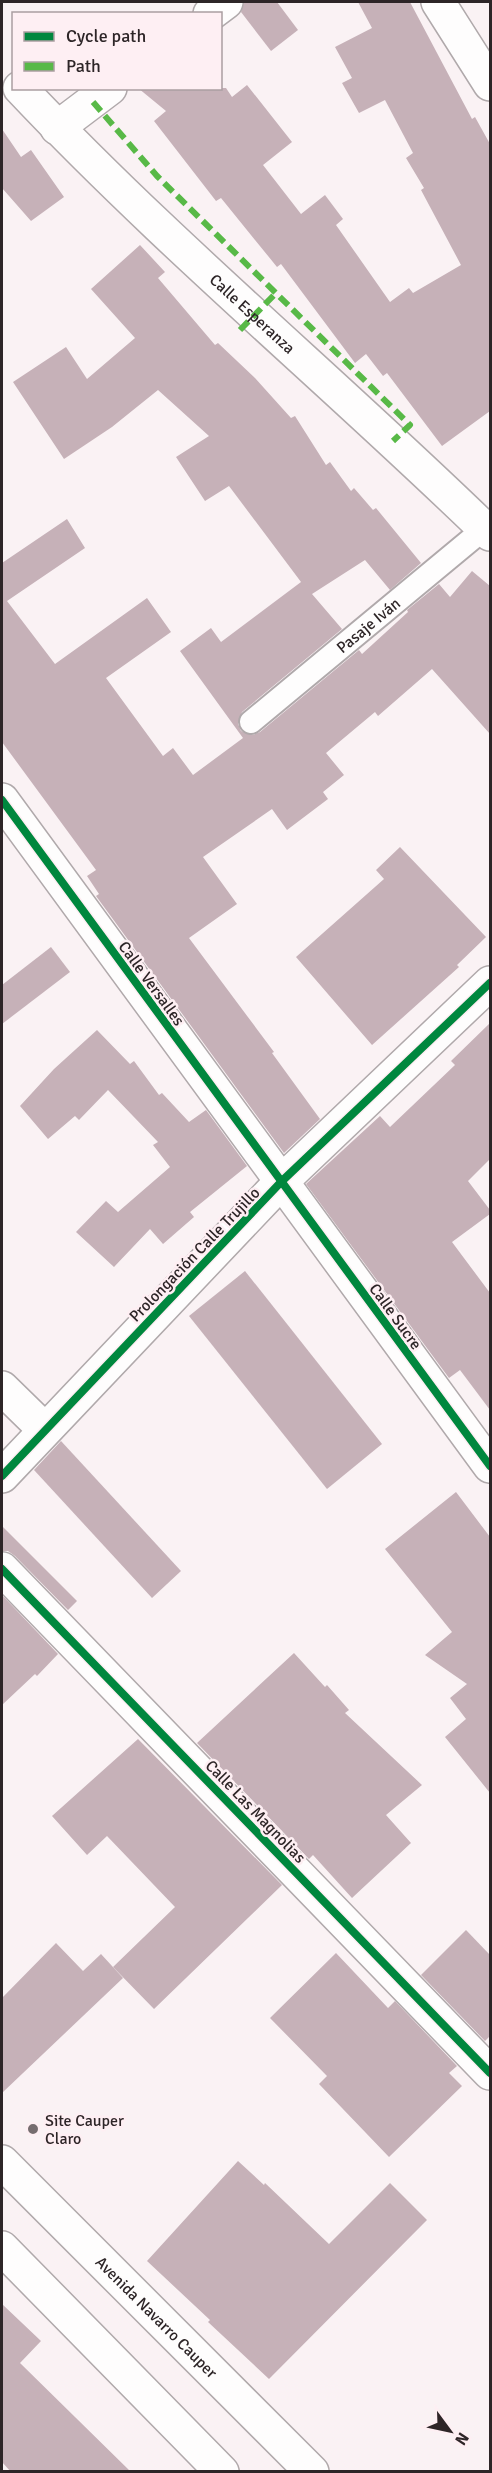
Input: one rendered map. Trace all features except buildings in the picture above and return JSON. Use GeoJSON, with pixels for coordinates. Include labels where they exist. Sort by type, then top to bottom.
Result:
{"type":"FeatureCollection","features":[{"type":"Feature","properties":{"kind":"street"},"geometry":{"type":"LineString","coordinates":[[213,12],[226,2]]}},
{"type":"Feature","properties":{"kind":"street"},"geometry":{"type":"LineString","coordinates":[[438,2],[490,84]]}},
{"type":"Feature","properties":{"kind":"street","name":"Calle Esperanza"},"geometry":{"type":"LineString","coordinates":[[22,90],[57,128],[254,315],[488,531]]}},
{"type":"Feature","properties":{"kind":"street"},"geometry":{"type":"LineString","coordinates":[[57,128],[107,90]]}},
{"type":"Feature","properties":{"kind":"street","name":"Calle Versalles"},"geometry":{"type":"LineString","coordinates":[[2,800],[280,1182]]}},
{"type":"Feature","properties":{"kind":"street","name":"Prolongación Calle Trujillo"},"geometry":{"type":"LineString","coordinates":[[2,1476],[280,1182],[490,983]]}},
{"type":"Feature","properties":{"kind":"street","name":"Calle Sucre"},"geometry":{"type":"LineString","coordinates":[[280,1182],[490,1466]]}},
{"type":"Feature","properties":{"kind":"street"},"geometry":{"type":"LineString","coordinates":[[2,1388],[45,1430]]}},
{"type":"Feature","properties":{"kind":"street","name":"Calle Las Magnolias"},"geometry":{"type":"LineString","coordinates":[[2,1569],[490,2073]]}},
{"type":"Feature","properties":{"kind":"street","name":"Avenida Navarro Cauper"},"geometry":{"type":"LineString","coordinates":[[2,2162],[312,2472]]}},
{"type":"Feature","properties":{"kind":"street"},"geometry":{"type":"LineString","coordinates":[[2,2248],[222,2472]]}},
{"type":"Feature","properties":{"kind":"lane","name":"Pasaje Iván"},"geometry":{"type":"LineString","coordinates":[[251,722],[488,531]]}},
{"type":"Feature","properties":{"kind":"marked path"},"geometry":{"type":"LineString","coordinates":[[93,102],[157,176],[410,425],[393,441]]}},
{"type":"Feature","properties":{"kind":"marked path"},"geometry":{"type":"LineString","coordinates":[[240,330],[275,294]]}},
{"type":"Feature","properties":{"kind":"cycle path"},"geometry":{"type":"LineString","coordinates":[[2,800],[490,1466]]}},
{"type":"Feature","properties":{"kind":"cycle path"},"geometry":{"type":"LineString","coordinates":[[2,1476],[281,1182],[490,983]]}},
{"type":"Feature","properties":{"kind":"cycle path"},"geometry":{"type":"LineString","coordinates":[[2,1569],[490,2073]]}},
{"type":"Feature","properties":{"kind":"place","name":"Site Cauper Claro"},"geometry":{"type":"Point","coordinates":[33,2129]}}]}
